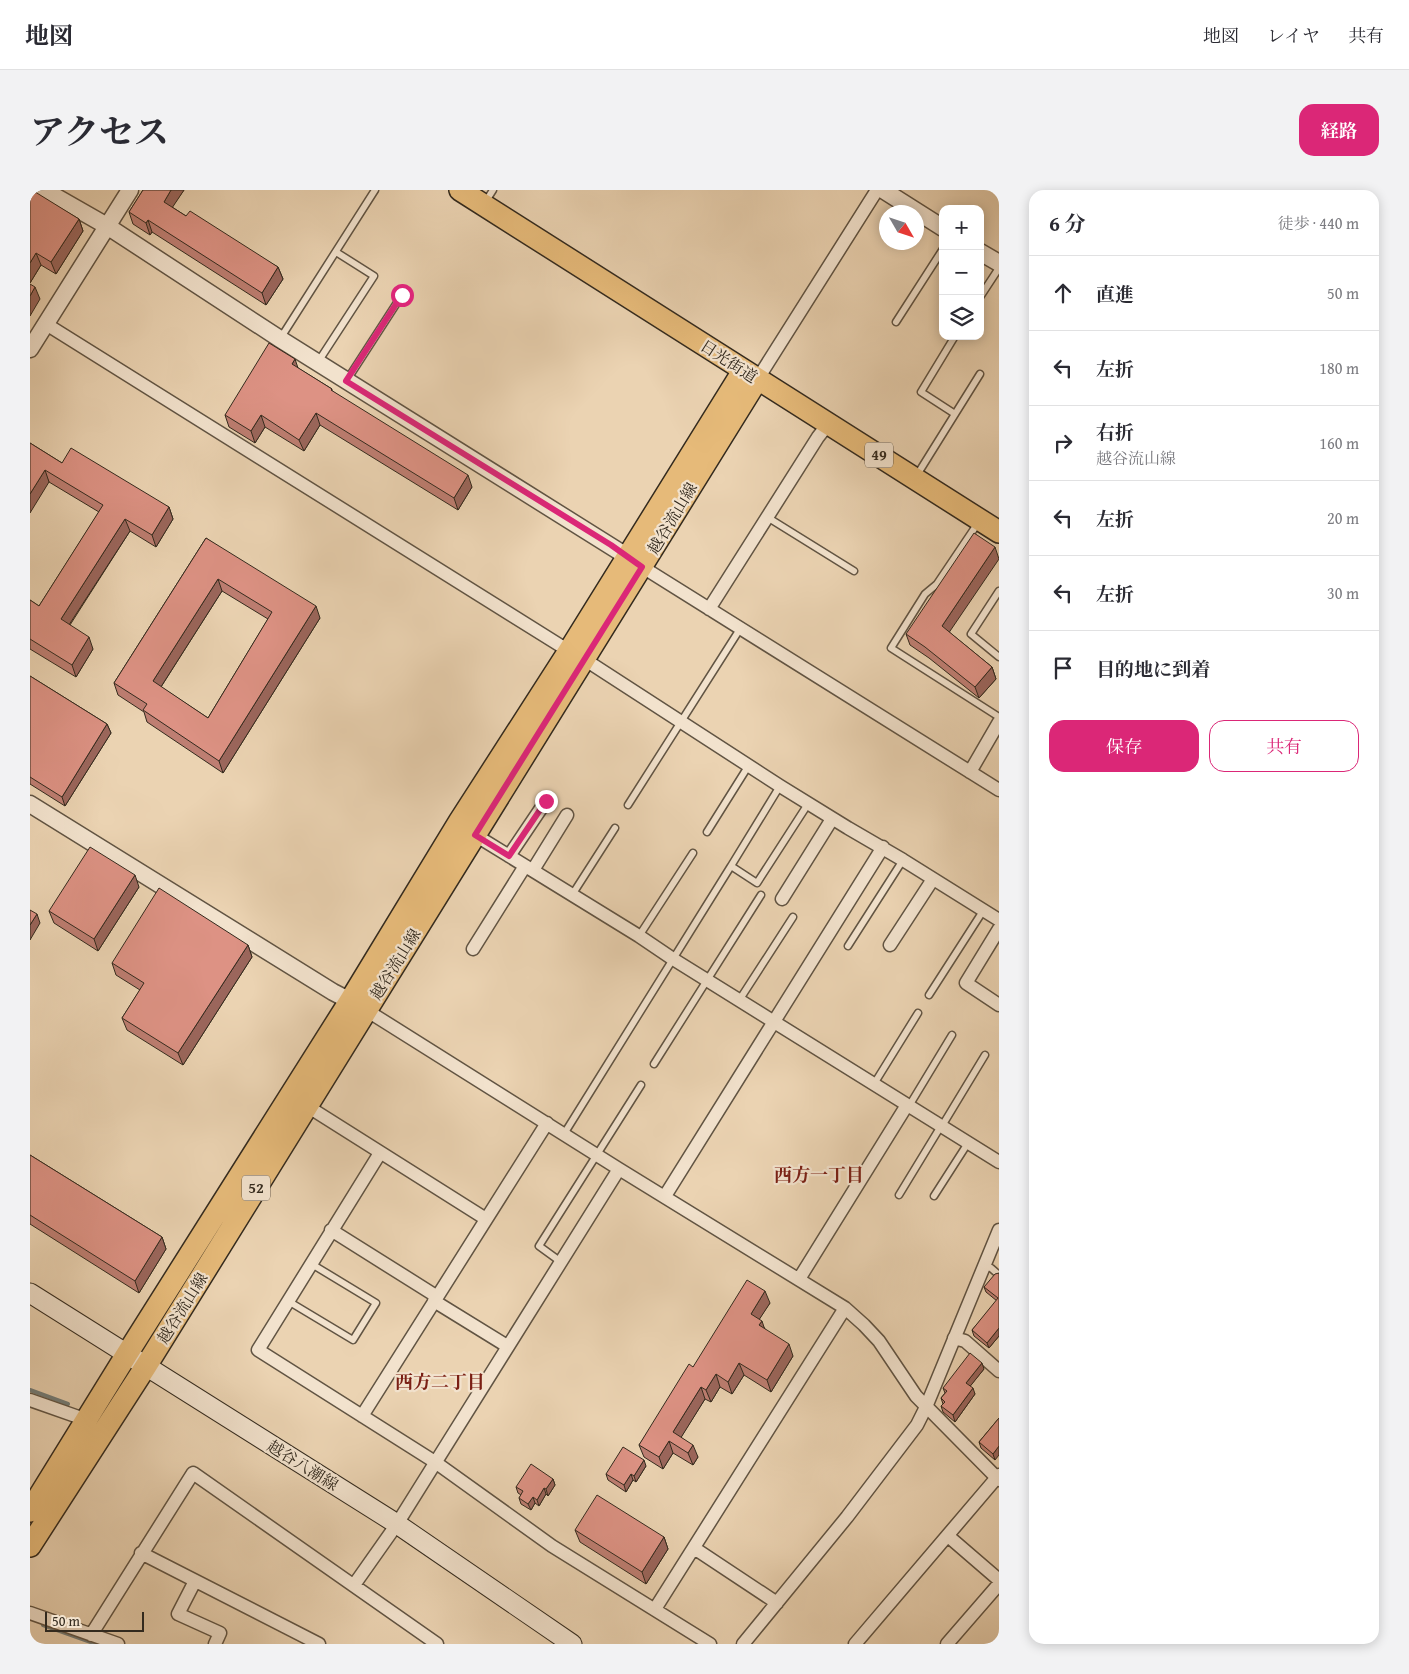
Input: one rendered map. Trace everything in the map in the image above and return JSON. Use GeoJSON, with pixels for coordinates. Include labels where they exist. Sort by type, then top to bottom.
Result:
{"type":"FeatureCollection","features":[{"type":"Feature","properties":{"kind":"main road","name":"日光街道"},"geometry":{"type":"LineString","coordinates":[[460,190],[488,197],[750,375],[829,423],[999,532]]}},
{"type":"Feature","properties":{"kind":"main road","name":"越谷流山線"},"geometry":{"type":"LineString","coordinates":[[30,1510],[127,1354],[358,1006],[475,835],[577,655],[750,375]]}},
{"type":"Feature","properties":{"kind":"main road","name":"越谷流山線"},"geometry":{"type":"LineString","coordinates":[[30,1546],[146,1366],[307,1106],[358,1006],[459,822],[577,655]]}},
{"type":"Feature","properties":{"kind":"main road","name":"越谷八潮線"},"geometry":{"type":"LineString","coordinates":[[30,1292],[397,1524],[572,1644]]}},
{"type":"Feature","properties":{"kind":"street"},"geometry":{"type":"LineString","coordinates":[[44,190],[107,226],[346,381],[999,790]]}},
{"type":"Feature","properties":{"kind":"street"},"geometry":{"type":"LineString","coordinates":[[30,349],[130,190]]}},
{"type":"Feature","properties":{"kind":"street"},"geometry":{"type":"LineString","coordinates":[[750,375],[876,190]]}},
{"type":"Feature","properties":{"kind":"street"},"geometry":{"type":"LineString","coordinates":[[883,190],[939,225]]}},
{"type":"Feature","properties":{"kind":"street"},"geometry":{"type":"LineString","coordinates":[[984,254],[999,263]]}},
{"type":"Feature","properties":{"kind":"street"},"geometry":{"type":"LineString","coordinates":[[46,324],[577,655],[808,804],[883,847],[999,920]]}},
{"type":"Feature","properties":{"kind":"street"},"geometry":{"type":"LineString","coordinates":[[710,609],[818,437],[829,423]]}},
{"type":"Feature","properties":{"kind":"street"},"geometry":{"type":"LineString","coordinates":[[970,772],[999,722]]}},
{"type":"Feature","properties":{"kind":"street"},"geometry":{"type":"LineString","coordinates":[[509,856],[546,801]]}},
{"type":"Feature","properties":{"kind":"street"},"geometry":{"type":"LineString","coordinates":[[30,804],[799,1279],[845,1308],[864,1325],[879,1341],[916,1396],[998,1478],[855,1644]]}},
{"type":"Feature","properties":{"kind":"street"},"geometry":{"type":"LineString","coordinates":[[473,949],[567,815]]}},
{"type":"Feature","properties":{"kind":"street"},"geometry":{"type":"LineString","coordinates":[[782,899],[832,819]]}},
{"type":"Feature","properties":{"kind":"street"},"geometry":{"type":"LineString","coordinates":[[475,835],[999,1162]]}},
{"type":"Feature","properties":{"kind":"street"},"geometry":{"type":"LineString","coordinates":[[665,1196],[883,847]]}},
{"type":"Feature","properties":{"kind":"street"},"geometry":{"type":"LineString","coordinates":[[890,946],[933,879]]}},
{"type":"Feature","properties":{"kind":"street"},"geometry":{"type":"LineString","coordinates":[[999,929],[966,983],[999,1005]]}},
{"type":"Feature","properties":{"kind":"street"},"geometry":{"type":"LineString","coordinates":[[307,1106],[486,1219]]}},
{"type":"Feature","properties":{"kind":"street"},"geometry":{"type":"LineString","coordinates":[[799,1279],[908,1106]]}},
{"type":"Feature","properties":{"kind":"street"},"geometry":{"type":"LineString","coordinates":[[362,1416],[546,1123]]}},
{"type":"Feature","properties":{"kind":"street"},"geometry":{"type":"LineString","coordinates":[[380,1153],[310,1263],[258,1350],[435,1462],[552,1546],[710,1644]]}},
{"type":"Feature","properties":{"kind":"street"},"geometry":{"type":"LineString","coordinates":[[354,1585],[397,1524],[619,1169]]}},
{"type":"Feature","properties":{"kind":"street"},"geometry":{"type":"LineString","coordinates":[[331,1230],[507,1346]]}},
{"type":"Feature","properties":{"kind":"street"},"geometry":{"type":"LineString","coordinates":[[743,1644],[847,1517],[917,1425],[999,1230]]}},
{"type":"Feature","properties":{"kind":"street"},"geometry":{"type":"LineString","coordinates":[[655,1609],[845,1308]]}},
{"type":"Feature","properties":{"kind":"street"},"geometry":{"type":"LineString","coordinates":[[954,1338],[965,1341],[999,1371]]}},
{"type":"Feature","properties":{"kind":"street"},"geometry":{"type":"LineString","coordinates":[[30,1400],[87,1420]]}},
{"type":"Feature","properties":{"kind":"street"},"geometry":{"type":"LineString","coordinates":[[91,1635],[193,1473],[354,1585],[422,1640],[437,1644]]}},
{"type":"Feature","properties":{"kind":"street"},"geometry":{"type":"LineString","coordinates":[[948,1536],[999,1580]]}},
{"type":"Feature","properties":{"kind":"street"},"geometry":{"type":"LineString","coordinates":[[694,1548],[777,1603]]}},
{"type":"Feature","properties":{"kind":"street"},"geometry":{"type":"LineString","coordinates":[[141,1554],[319,1644]]}},
{"type":"Feature","properties":{"kind":"street"},"geometry":{"type":"LineString","coordinates":[[195,1581],[178,1614],[220,1633],[214,1644]]}},
{"type":"Feature","properties":{"kind":"street"},"geometry":{"type":"LineString","coordinates":[[947,1644],[999,1584]]}},
{"type":"Feature","properties":{"kind":"street"},"geometry":{"type":"LineString","coordinates":[[30,1613],[118,1644]]}},
{"type":"Feature","properties":{"kind":"lane"},"geometry":{"type":"LineString","coordinates":[[280,339],[375,190]]}},
{"type":"Feature","properties":{"kind":"lane"},"geometry":{"type":"LineString","coordinates":[[896,322],[942,250]]}},
{"type":"Feature","properties":{"kind":"lane"},"geometry":{"type":"LineString","coordinates":[[318,363],[374,276],[336,252]]}},
{"type":"Feature","properties":{"kind":"lane"},"geometry":{"type":"LineString","coordinates":[[981,295],[999,268]]}},
{"type":"Feature","properties":{"kind":"lane"},"geometry":{"type":"LineString","coordinates":[[346,381],[402,295]]}},
{"type":"Feature","properties":{"kind":"lane"},"geometry":{"type":"LineString","coordinates":[[953,340],[921,392],[955,414]]}},
{"type":"Feature","properties":{"kind":"lane"},"geometry":{"type":"LineString","coordinates":[[916,478],[980,374]]}},
{"type":"Feature","properties":{"kind":"lane"},"geometry":{"type":"LineString","coordinates":[[767,517],[854,571]]}},
{"type":"Feature","properties":{"kind":"lane"},"geometry":{"type":"LineString","coordinates":[[980,520],[937,584],[925,594],[891,648],[999,717]]}},
{"type":"Feature","properties":{"kind":"lane"},"geometry":{"type":"LineString","coordinates":[[999,591],[971,634],[999,657]]}},
{"type":"Feature","properties":{"kind":"lane"},"geometry":{"type":"LineString","coordinates":[[628,805],[740,629]]}},
{"type":"Feature","properties":{"kind":"lane"},"geometry":{"type":"LineString","coordinates":[[707,832],[749,765]]}},
{"type":"Feature","properties":{"kind":"lane"},"geometry":{"type":"LineString","coordinates":[[564,1134],[780,786]]}},
{"type":"Feature","properties":{"kind":"lane"},"geometry":{"type":"LineString","coordinates":[[731,866],[757,883],[808,804]]}},
{"type":"Feature","properties":{"kind":"lane"},"geometry":{"type":"LineString","coordinates":[[572,895],[614,828]]}},
{"type":"Feature","properties":{"kind":"lane"},"geometry":{"type":"LineString","coordinates":[[639,936],[692,853]]}},
{"type":"Feature","properties":{"kind":"lane"},"geometry":{"type":"LineString","coordinates":[[848,946],[903,860]]}},
{"type":"Feature","properties":{"kind":"lane"},"geometry":{"type":"LineString","coordinates":[[654,1064],[760,895]]}},
{"type":"Feature","properties":{"kind":"lane"},"geometry":{"type":"LineString","coordinates":[[930,995],[983,910]]}},
{"type":"Feature","properties":{"kind":"lane"},"geometry":{"type":"LineString","coordinates":[[740,999],[793,917]]}},
{"type":"Feature","properties":{"kind":"lane"},"geometry":{"type":"LineString","coordinates":[[874,1085],[918,1013]]}},
{"type":"Feature","properties":{"kind":"lane"},"geometry":{"type":"LineString","coordinates":[[908,1106],[952,1035]]}},
{"type":"Feature","properties":{"kind":"lane"},"geometry":{"type":"LineString","coordinates":[[899,1195],[986,1055]]}},
{"type":"Feature","properties":{"kind":"lane"},"geometry":{"type":"LineString","coordinates":[[561,1262],[539,1246],[641,1085]]}},
{"type":"Feature","properties":{"kind":"lane"},"geometry":{"type":"LineString","coordinates":[[934,1196],[968,1143]]}},
{"type":"Feature","properties":{"kind":"lane"},"geometry":{"type":"LineString","coordinates":[[288,1300],[354,1340],[376,1303],[310,1263]]}},
{"type":"Feature","properties":{"kind":"lane"},"geometry":{"type":"LineString","coordinates":[[983,1266],[991,1268],[999,1274]]}},
{"type":"Feature","properties":{"kind":"building"},"geometry":{"type":"Polygon","coordinates":[[[30,190],[79,219],[51,262],[36,253],[30,263],[30,190]]]}},
{"type":"Feature","properties":{"kind":"building"},"geometry":{"type":"Polygon","coordinates":[[[143,190],[171,190],[164,202],[186,216],[190,211],[278,267],[262,293],[148,220],[146,223],[129,212],[143,190]]]}},
{"type":"Feature","properties":{"kind":"building"},"geometry":{"type":"Polygon","coordinates":[[[30,284],[35,287],[30,296],[30,284]]]}},
{"type":"Feature","properties":{"kind":"building"},"geometry":{"type":"Polygon","coordinates":[[[269,343],[295,359],[292,364],[331,390],[468,475],[454,498],[316,413],[299,440],[261,415],[251,431],[225,415],[269,343]]]}},
{"type":"Feature","properties":{"kind":"building"},"geometry":{"type":"Polygon","coordinates":[[[30,443],[62,463],[71,448],[169,507],[152,535],[125,519],[61,619],[89,637],[72,665],[30,639],[30,600],[39,606],[103,505],[45,470],[30,494],[30,443]]]}},
{"type":"Feature","properties":{"kind":"building"},"geometry":{"type":"Polygon","coordinates":[[[974,533],[995,547],[942,626],[992,667],[975,687],[906,634],[974,533]]]}},
{"type":"Feature","properties":{"kind":"building"},"geometry":{"type":"Polygon","coordinates":[[[206,538],[316,606],[219,761],[143,710],[147,704],[114,683],[206,538]],[[218,579],[153,681],[208,718],[272,612],[218,579]]]}},
{"type":"Feature","properties":{"kind":"building"},"geometry":{"type":"Polygon","coordinates":[[[30,676],[107,724],[62,797],[30,777],[30,676]]]}},
{"type":"Feature","properties":{"kind":"building"},"geometry":{"type":"Polygon","coordinates":[[[90,847],[135,875],[94,939],[49,911],[90,847]]]}},
{"type":"Feature","properties":{"kind":"building"},"geometry":{"type":"Polygon","coordinates":[[[159,888],[248,945],[178,1053],[122,1018],[144,983],[112,963],[159,888]]]}},
{"type":"Feature","properties":{"kind":"building"},"geometry":{"type":"Polygon","coordinates":[[[30,910],[37,914],[30,925],[30,910]]]}},
{"type":"Feature","properties":{"kind":"building"},"geometry":{"type":"Polygon","coordinates":[[[30,1155],[162,1237],[135,1281],[30,1215],[30,1155]]]}},
{"type":"Feature","properties":{"kind":"building"},"geometry":{"type":"Polygon","coordinates":[[[999,1273],[999,1328],[987,1343],[972,1330],[998,1298],[984,1287],[995,1274],[999,1273]]]}},
{"type":"Feature","properties":{"kind":"building"},"geometry":{"type":"Polygon","coordinates":[[[747,1280],[765,1291],[751,1314],[762,1321],[759,1325],[789,1344],[767,1380],[739,1363],[728,1382],[716,1374],[706,1390],[701,1387],[673,1432],[693,1445],[688,1453],[669,1441],[659,1457],[639,1445],[689,1364],[693,1367],[747,1280]]]}},
{"type":"Feature","properties":{"kind":"building"},"geometry":{"type":"Polygon","coordinates":[[[970,1353],[982,1363],[966,1383],[973,1388],[953,1415],[941,1406],[945,1402],[941,1398],[947,1391],[943,1388],[970,1353]]]}},
{"type":"Feature","properties":{"kind":"building"},"geometry":{"type":"Polygon","coordinates":[[[999,1418],[999,1446],[993,1454],[979,1442],[999,1418]]]}},
{"type":"Feature","properties":{"kind":"building"},"geometry":{"type":"Polygon","coordinates":[[[623,1447],[644,1460],[634,1476],[631,1474],[624,1485],[606,1474],[623,1447]]]}},
{"type":"Feature","properties":{"kind":"building"},"geometry":{"type":"Polygon","coordinates":[[[531,1464],[553,1479],[546,1489],[544,1488],[537,1500],[533,1497],[528,1504],[519,1498],[523,1491],[516,1487],[531,1464]]]}},
{"type":"Feature","properties":{"kind":"building"},"geometry":{"type":"Polygon","coordinates":[[[597,1495],[664,1537],[642,1572],[575,1530],[597,1495]]]}},
{"type":"Feature","properties":{"kind":"waterway"},"geometry":{"type":"LineString","coordinates":[[30,1390],[68,1404]]}},
{"type":"Feature","properties":{"kind":"waterway"},"geometry":{"type":"LineString","coordinates":[[43,1625],[96,1644]]}},
{"type":"Feature","properties":{"kind":"district","name":"西方一丁目"},"geometry":{"type":"Point","coordinates":[819,1175]}},
{"type":"Feature","properties":{"kind":"district","name":"西方二丁目"},"geometry":{"type":"Point","coordinates":[440,1382]}},
{"type":"Feature","properties":{"kind":"route"},"geometry":{"type":"LineString","coordinates":[[402,295],[346,381],[611,545],[642,567],[475,835],[509,856],[546,801]]}}]}
